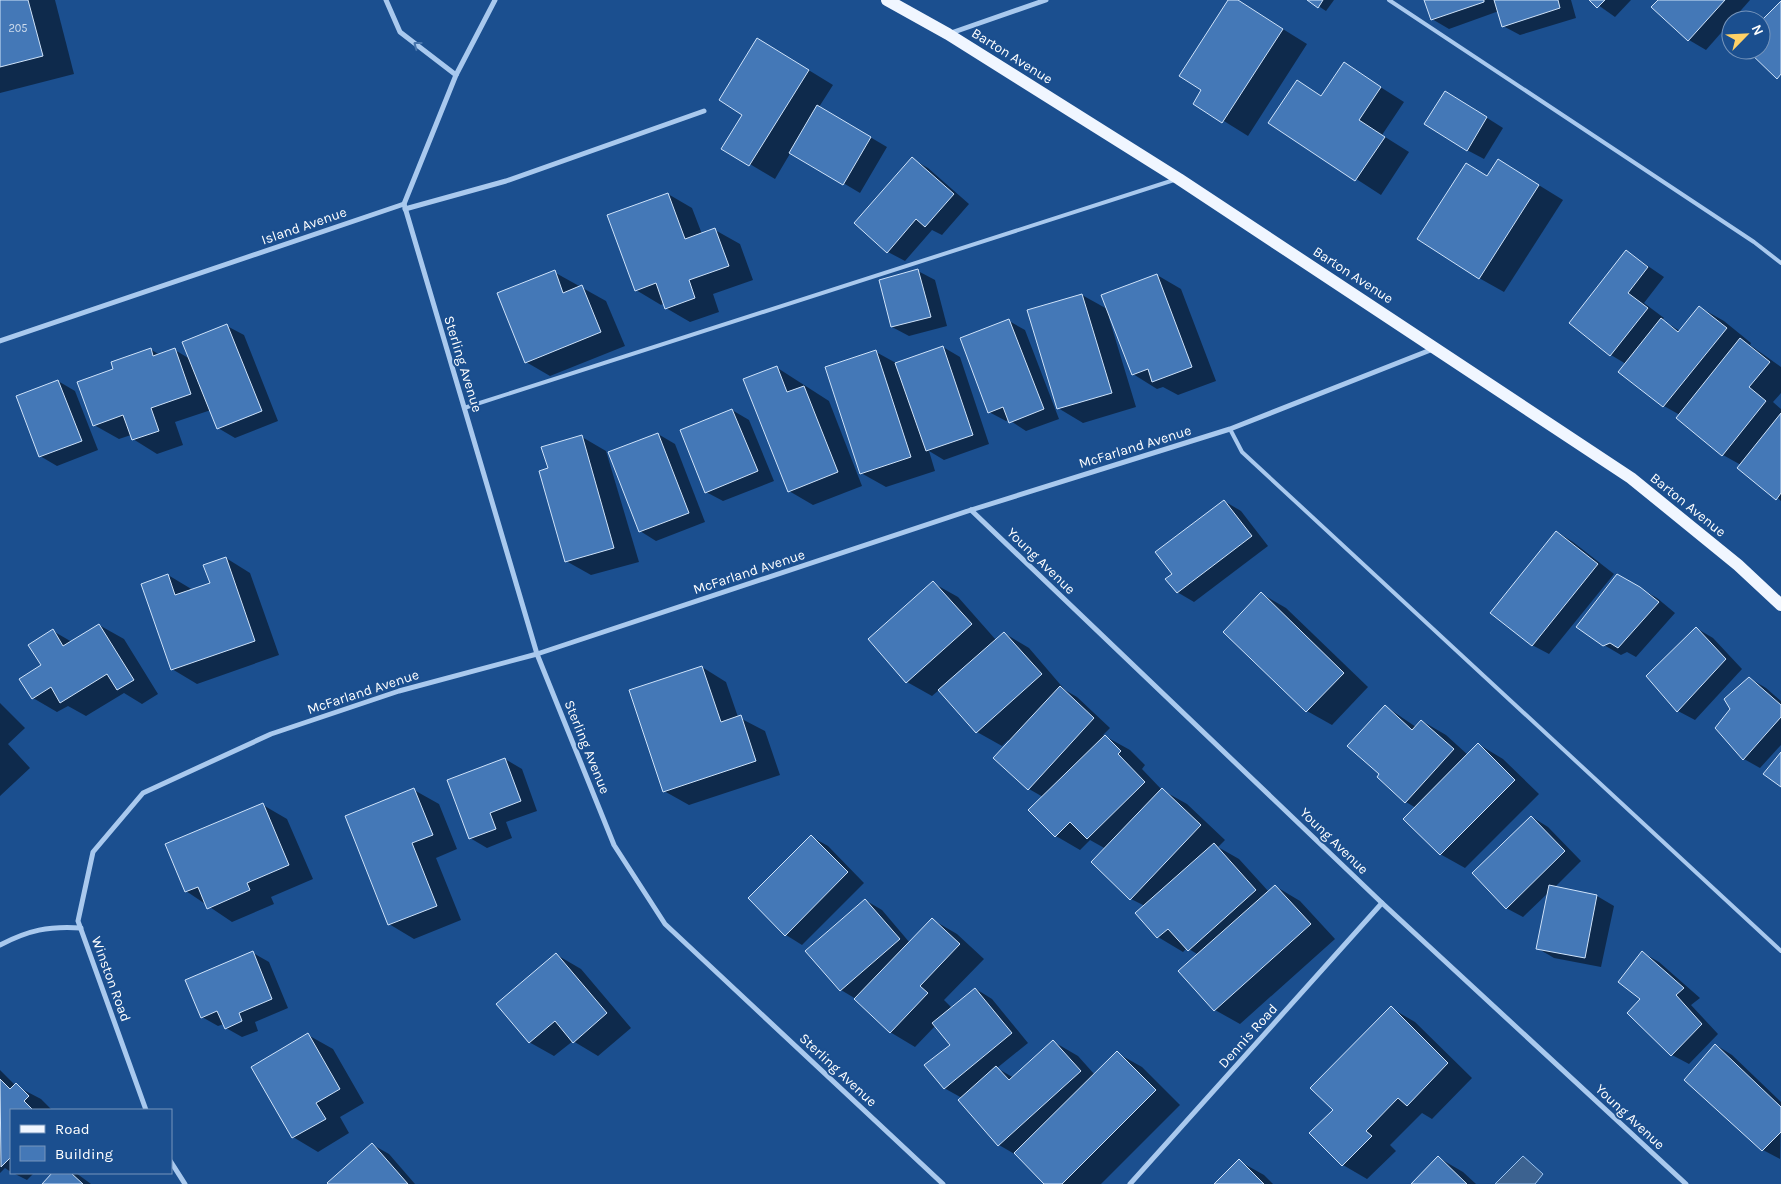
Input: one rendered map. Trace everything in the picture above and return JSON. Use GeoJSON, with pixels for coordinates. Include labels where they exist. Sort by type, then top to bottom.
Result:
{"type":"FeatureCollection","features":[{"type":"Feature","properties":{"kind":"main road","name":"Barton Avenue"},"geometry":{"type":"LineString","coordinates":[[887,0],[948,34],[1179,179],[1631,478],[1738,565],[1781,605]]}},
{"type":"Feature","properties":{"kind":"street"},"geometry":{"type":"LineString","coordinates":[[386,0],[400,32],[456,75]]}},
{"type":"Feature","properties":{"kind":"street"},"geometry":{"type":"LineString","coordinates":[[405,207],[456,75],[495,0]]}},
{"type":"Feature","properties":{"kind":"street"},"geometry":{"type":"LineString","coordinates":[[948,34],[1046,0]]}},
{"type":"Feature","properties":{"kind":"street","name":"Island Avenue"},"geometry":{"type":"LineString","coordinates":[[0,341],[405,207],[506,181],[704,111]]}},
{"type":"Feature","properties":{"kind":"street","name":"Sterling Avenue"},"geometry":{"type":"LineString","coordinates":[[405,207],[538,654],[614,845],[665,924],[943,1184]]}},
{"type":"Feature","properties":{"kind":"street","name":"McFarland Avenue"},"geometry":{"type":"LineString","coordinates":[[93,852],[143,793],[271,734],[399,691],[538,654],[971,510],[1230,430],[1436,348]]}},
{"type":"Feature","properties":{"kind":"street","name":"Young Avenue"},"geometry":{"type":"LineString","coordinates":[[971,510],[1382,902],[1686,1184]]}},
{"type":"Feature","properties":{"kind":"street","name":"Winston Road"},"geometry":{"type":"LineString","coordinates":[[93,852],[78,920],[146,1109]]}},
{"type":"Feature","properties":{"kind":"street","name":"Dennis Road"},"geometry":{"type":"LineString","coordinates":[[1130,1184],[1382,902]]}},
{"type":"Feature","properties":{"kind":"street"},"geometry":{"type":"LineString","coordinates":[[0,945],[23,932],[60,927],[81,928]]}},
{"type":"Feature","properties":{"kind":"street"},"geometry":{"type":"LineString","coordinates":[[172,1164],[185,1184]]}},
{"type":"Feature","properties":{"kind":"lane"},"geometry":{"type":"LineString","coordinates":[[1389,0],[1754,242],[1781,263]]}},
{"type":"Feature","properties":{"kind":"lane"},"geometry":{"type":"LineString","coordinates":[[464,408],[1179,179]]}},
{"type":"Feature","properties":{"kind":"lane"},"geometry":{"type":"LineString","coordinates":[[1230,430],[1242,452],[1781,950]]}},
{"type":"Feature","properties":{"kind":"water"},"geometry":{"type":"Polygon","coordinates":[[[1523,1156],[1543,1174],[1535,1184],[1495,1184],[1523,1156]]]}},
{"type":"Feature","properties":{"kind":"building"},"geometry":{"type":"Polygon","coordinates":[[[0,0],[28,0],[43,56],[0,67],[0,0]]]}},
{"type":"Feature","properties":{"kind":"building"},"geometry":{"type":"Polygon","coordinates":[[[1228,0],[1238,0],[1283,29],[1222,123],[1193,104],[1201,90],[1179,76],[1228,0]]]}},
{"type":"Feature","properties":{"kind":"building"},"geometry":{"type":"Polygon","coordinates":[[[1307,0],[1323,0],[1318,8],[1307,0]]]}},
{"type":"Feature","properties":{"kind":"building"},"geometry":{"type":"Polygon","coordinates":[[[1424,0],[1484,0],[1484,2],[1431,20],[1424,0]]]}},
{"type":"Feature","properties":{"kind":"building"},"geometry":{"type":"Polygon","coordinates":[[[1494,0],[1558,0],[1560,8],[1502,27],[1494,0]]]}},
{"type":"Feature","properties":{"kind":"building"},"geometry":{"type":"Polygon","coordinates":[[[1589,0],[1605,0],[1597,8],[1589,0]]]}},
{"type":"Feature","properties":{"kind":"building"},"geometry":{"type":"Polygon","coordinates":[[[1658,0],[1725,0],[1688,41],[1651,7],[1658,0]]]}},
{"type":"Feature","properties":{"kind":"building"},"geometry":{"type":"Polygon","coordinates":[[[1781,1],[1781,74],[1777,79],[1757,60],[1771,60],[1771,11],[1781,1]]]}},
{"type":"Feature","properties":{"kind":"building"},"geometry":{"type":"Polygon","coordinates":[[[757,38],[809,70],[749,166],[721,149],[742,115],[719,100],[757,38]]]}},
{"type":"Feature","properties":{"kind":"building"},"geometry":{"type":"Polygon","coordinates":[[[1344,62],[1381,87],[1359,120],[1385,137],[1355,181],[1268,123],[1297,80],[1321,96],[1344,62]]]}},
{"type":"Feature","properties":{"kind":"building"},"geometry":{"type":"Polygon","coordinates":[[[1445,91],[1487,117],[1467,151],[1424,124],[1445,91]]]}},
{"type":"Feature","properties":{"kind":"building"},"geometry":{"type":"Polygon","coordinates":[[[817,105],[871,137],[843,185],[789,153],[817,105]]]}},
{"type":"Feature","properties":{"kind":"building"},"geometry":{"type":"Polygon","coordinates":[[[912,157],[954,194],[925,227],[916,219],[887,253],[854,223],[912,157]]]}},
{"type":"Feature","properties":{"kind":"building"},"geometry":{"type":"Polygon","coordinates":[[[1498,159],[1539,185],[1479,279],[1417,239],[1466,163],[1487,176],[1498,159]]]}},
{"type":"Feature","properties":{"kind":"building"},"geometry":{"type":"Polygon","coordinates":[[[668,193],[685,239],[715,228],[729,266],[689,280],[695,298],[665,309],[656,283],[635,291],[607,215],[668,193]]]}},
{"type":"Feature","properties":{"kind":"building"},"geometry":{"type":"Polygon","coordinates":[[[1626,250],[1648,267],[1628,293],[1648,308],[1610,356],[1569,323],[1626,250]]]}},
{"type":"Feature","properties":{"kind":"building"},"geometry":{"type":"Polygon","coordinates":[[[918,269],[931,317],[891,327],[879,280],[918,269]]]}},
{"type":"Feature","properties":{"kind":"building"},"geometry":{"type":"Polygon","coordinates":[[[555,270],[563,293],[582,285],[601,332],[525,363],[497,293],[555,270]]]}},
{"type":"Feature","properties":{"kind":"building"},"geometry":{"type":"Polygon","coordinates":[[[1157,274],[1192,367],[1152,382],[1148,369],[1132,375],[1101,295],[1157,274]]]}},
{"type":"Feature","properties":{"kind":"building"},"geometry":{"type":"Polygon","coordinates":[[[1082,294],[1112,393],[1057,409],[1027,310],[1082,294]]]}},
{"type":"Feature","properties":{"kind":"building"},"geometry":{"type":"Polygon","coordinates":[[[1699,306],[1727,328],[1663,407],[1618,372],[1661,318],[1678,332],[1699,306]]]}},
{"type":"Feature","properties":{"kind":"building"},"geometry":{"type":"Polygon","coordinates":[[[1009,319],[1044,409],[1009,423],[1003,407],[988,413],[960,338],[1009,319]]]}},
{"type":"Feature","properties":{"kind":"building"},"geometry":{"type":"Polygon","coordinates":[[[227,324],[262,411],[217,429],[182,342],[227,324]]]}},
{"type":"Feature","properties":{"kind":"building"},"geometry":{"type":"Polygon","coordinates":[[[1740,338],[1770,362],[1749,387],[1766,401],[1722,456],[1676,418],[1740,338]]]}},
{"type":"Feature","properties":{"kind":"building"},"geometry":{"type":"Polygon","coordinates":[[[943,346],[973,435],[926,451],[895,363],[943,346]]]}},
{"type":"Feature","properties":{"kind":"building"},"geometry":{"type":"Polygon","coordinates":[[[151,348],[153,356],[175,348],[191,394],[151,408],[159,431],[132,440],[123,415],[93,426],[77,382],[113,369],[111,362],[151,348]]]}},
{"type":"Feature","properties":{"kind":"building"},"geometry":{"type":"Polygon","coordinates":[[[876,350],[911,457],[860,474],[825,367],[876,350]]]}},
{"type":"Feature","properties":{"kind":"building"},"geometry":{"type":"Polygon","coordinates":[[[777,366],[787,392],[804,386],[838,472],[788,492],[743,379],[777,366]]]}},
{"type":"Feature","properties":{"kind":"building"},"geometry":{"type":"Polygon","coordinates":[[[58,380],[82,441],[39,457],[16,396],[58,380]]]}},
{"type":"Feature","properties":{"kind":"building"},"geometry":{"type":"Polygon","coordinates":[[[732,409],[758,471],[705,493],[680,430],[732,409]]]}},
{"type":"Feature","properties":{"kind":"building"},"geometry":{"type":"Polygon","coordinates":[[[1781,413],[1781,493],[1776,500],[1737,468],[1781,413]]]}},
{"type":"Feature","properties":{"kind":"building"},"geometry":{"type":"Polygon","coordinates":[[[658,433],[689,513],[639,532],[608,452],[658,433]]]}},
{"type":"Feature","properties":{"kind":"building"},"geometry":{"type":"Polygon","coordinates":[[[582,435],[614,548],[565,562],[539,471],[548,468],[541,447],[582,435]]]}},
{"type":"Feature","properties":{"kind":"building"},"geometry":{"type":"Polygon","coordinates":[[[1224,500],[1252,536],[1177,593],[1165,579],[1172,574],[1155,552],[1224,500]]]}},
{"type":"Feature","properties":{"kind":"building"},"geometry":{"type":"Polygon","coordinates":[[[1556,531],[1598,564],[1532,646],[1490,613],[1556,531]]]}},
{"type":"Feature","properties":{"kind":"building"},"geometry":{"type":"Polygon","coordinates":[[[226,557],[255,641],[171,670],[141,584],[168,574],[175,595],[210,583],[203,565],[226,557]]]}},
{"type":"Feature","properties":{"kind":"building"},"geometry":{"type":"Polygon","coordinates":[[[1617,574],[1640,587],[1659,602],[1618,648],[1610,643],[1603,646],[1576,627],[1617,574]]]}},
{"type":"Feature","properties":{"kind":"building"},"geometry":{"type":"Polygon","coordinates":[[[933,581],[972,624],[906,683],[868,639],[933,581]]]}},
{"type":"Feature","properties":{"kind":"building"},"geometry":{"type":"Polygon","coordinates":[[[1261,592],[1344,673],[1306,712],[1223,632],[1261,592]]]}},
{"type":"Feature","properties":{"kind":"building"},"geometry":{"type":"Polygon","coordinates":[[[99,624],[134,680],[117,690],[107,674],[60,703],[51,687],[32,699],[19,679],[41,665],[28,645],[53,629],[63,646],[99,624]]]}},
{"type":"Feature","properties":{"kind":"building"},"geometry":{"type":"Polygon","coordinates":[[[1696,627],[1726,659],[1677,712],[1646,676],[1696,627]]]}},
{"type":"Feature","properties":{"kind":"building"},"geometry":{"type":"Polygon","coordinates":[[[1004,632],[1042,674],[976,733],[938,690],[1004,632]]]}},
{"type":"Feature","properties":{"kind":"building"},"geometry":{"type":"Polygon","coordinates":[[[702,666],[721,722],[741,715],[756,761],[663,792],[629,690],[702,666]]]}},
{"type":"Feature","properties":{"kind":"building"},"geometry":{"type":"Polygon","coordinates":[[[1749,677],[1781,705],[1781,717],[1743,760],[1715,728],[1730,709],[1724,699],[1749,677]]]}},
{"type":"Feature","properties":{"kind":"building"},"geometry":{"type":"Polygon","coordinates":[[[1060,686],[1094,718],[1028,790],[993,758],[1060,686]]]}},
{"type":"Feature","properties":{"kind":"building"},"geometry":{"type":"Polygon","coordinates":[[[1385,705],[1412,730],[1421,720],[1454,749],[1405,803],[1377,777],[1379,774],[1347,746],[1385,705]]]}},
{"type":"Feature","properties":{"kind":"building"},"geometry":{"type":"Polygon","coordinates":[[[1105,735],[1121,751],[1118,754],[1145,782],[1087,839],[1070,822],[1055,837],[1028,810],[1105,735]]]}},
{"type":"Feature","properties":{"kind":"building"},"geometry":{"type":"Polygon","coordinates":[[[1478,743],[1515,780],[1440,855],[1403,819],[1478,743]]]}},
{"type":"Feature","properties":{"kind":"building"},"geometry":{"type":"Polygon","coordinates":[[[1781,752],[1781,787],[1763,774],[1781,752]]]}},
{"type":"Feature","properties":{"kind":"building"},"geometry":{"type":"Polygon","coordinates":[[[505,758],[521,801],[490,813],[496,829],[469,839],[447,780],[505,758]]]}},
{"type":"Feature","properties":{"kind":"building"},"geometry":{"type":"Polygon","coordinates":[[[414,788],[433,835],[412,843],[437,906],[388,925],[345,816],[414,788]]]}},
{"type":"Feature","properties":{"kind":"building"},"geometry":{"type":"Polygon","coordinates":[[[1162,788],[1201,825],[1130,900],[1091,862],[1162,788]]]}},
{"type":"Feature","properties":{"kind":"building"},"geometry":{"type":"Polygon","coordinates":[[[263,803],[289,865],[247,883],[250,890],[207,909],[198,887],[185,892],[165,844],[263,803]]]}},
{"type":"Feature","properties":{"kind":"building"},"geometry":{"type":"Polygon","coordinates":[[[1531,816],[1565,851],[1506,909],[1472,873],[1531,816]]]}},
{"type":"Feature","properties":{"kind":"building"},"geometry":{"type":"Polygon","coordinates":[[[811,835],[848,872],[785,936],[748,898],[811,835]]]}},
{"type":"Feature","properties":{"kind":"building"},"geometry":{"type":"Polygon","coordinates":[[[1214,843],[1256,890],[1188,951],[1168,929],[1157,938],[1135,913],[1214,843]]]}},
{"type":"Feature","properties":{"kind":"building"},"geometry":{"type":"Polygon","coordinates":[[[1275,885],[1311,924],[1214,1011],[1178,971],[1275,885]]]}},
{"type":"Feature","properties":{"kind":"building"},"geometry":{"type":"Polygon","coordinates":[[[1549,885],[1597,895],[1585,958],[1536,949],[1549,885]]]}},
{"type":"Feature","properties":{"kind":"building"},"geometry":{"type":"Polygon","coordinates":[[[865,899],[900,939],[840,991],[805,951],[865,899]]]}},
{"type":"Feature","properties":{"kind":"building"},"geometry":{"type":"Polygon","coordinates":[[[932,918],[960,944],[920,986],[928,993],[890,1033],[854,999],[932,918]]]}},
{"type":"Feature","properties":{"kind":"building"},"geometry":{"type":"Polygon","coordinates":[[[253,951],[272,999],[239,1013],[242,1021],[225,1029],[217,1011],[201,1018],[185,980],[253,951]]]}},
{"type":"Feature","properties":{"kind":"building"},"geometry":{"type":"Polygon","coordinates":[[[1642,951],[1684,988],[1676,995],[1702,1024],[1671,1056],[1627,1013],[1640,999],[1618,982],[1642,951]]]}},
{"type":"Feature","properties":{"kind":"building"},"geometry":{"type":"Polygon","coordinates":[[[556,953],[607,1013],[573,1043],[555,1021],[529,1043],[496,1004],[556,953]]]}},
{"type":"Feature","properties":{"kind":"building"},"geometry":{"type":"Polygon","coordinates":[[[975,988],[1012,1033],[944,1089],[924,1065],[950,1045],[932,1023],[975,988]]]}},
{"type":"Feature","properties":{"kind":"building"},"geometry":{"type":"Polygon","coordinates":[[[1391,1006],[1448,1063],[1407,1106],[1398,1098],[1366,1131],[1372,1136],[1342,1166],[1309,1133],[1333,1110],[1310,1088],[1391,1006]]]}},
{"type":"Feature","properties":{"kind":"building"},"geometry":{"type":"Polygon","coordinates":[[[308,1033],[340,1089],[316,1103],[326,1119],[292,1138],[251,1067],[308,1033]]]}},
{"type":"Feature","properties":{"kind":"building"},"geometry":{"type":"Polygon","coordinates":[[[1053,1040],[1081,1071],[998,1146],[958,1100],[996,1066],[1009,1080],[1053,1040]]]}},
{"type":"Feature","properties":{"kind":"building"},"geometry":{"type":"Polygon","coordinates":[[[1715,1044],[1781,1107],[1781,1132],[1762,1151],[1684,1080],[1715,1044]]]}},
{"type":"Feature","properties":{"kind":"building"},"geometry":{"type":"Polygon","coordinates":[[[1117,1051],[1156,1090],[1062,1184],[1044,1184],[1014,1153],[1117,1051]]]}},
{"type":"Feature","properties":{"kind":"building"},"geometry":{"type":"Polygon","coordinates":[[[0,1079],[10,1089],[16,1083],[29,1096],[24,1101],[32,1109],[10,1109],[10,1158],[1,1167],[0,1079]]]}},
{"type":"Feature","properties":{"kind":"building"},"geometry":{"type":"Polygon","coordinates":[[[372,1143],[408,1184],[327,1183],[372,1143]]]}},
{"type":"Feature","properties":{"kind":"building"},"geometry":{"type":"Polygon","coordinates":[[[1438,1156],[1467,1184],[1411,1184],[1438,1156]]]}},
{"type":"Feature","properties":{"kind":"building"},"geometry":{"type":"Polygon","coordinates":[[[1239,1159],[1264,1184],[1214,1184],[1239,1159]]]}},
{"type":"Feature","properties":{"kind":"building"},"geometry":{"type":"Polygon","coordinates":[[[51,1174],[72,1174],[83,1184],[42,1184],[51,1174]]]}}]}
